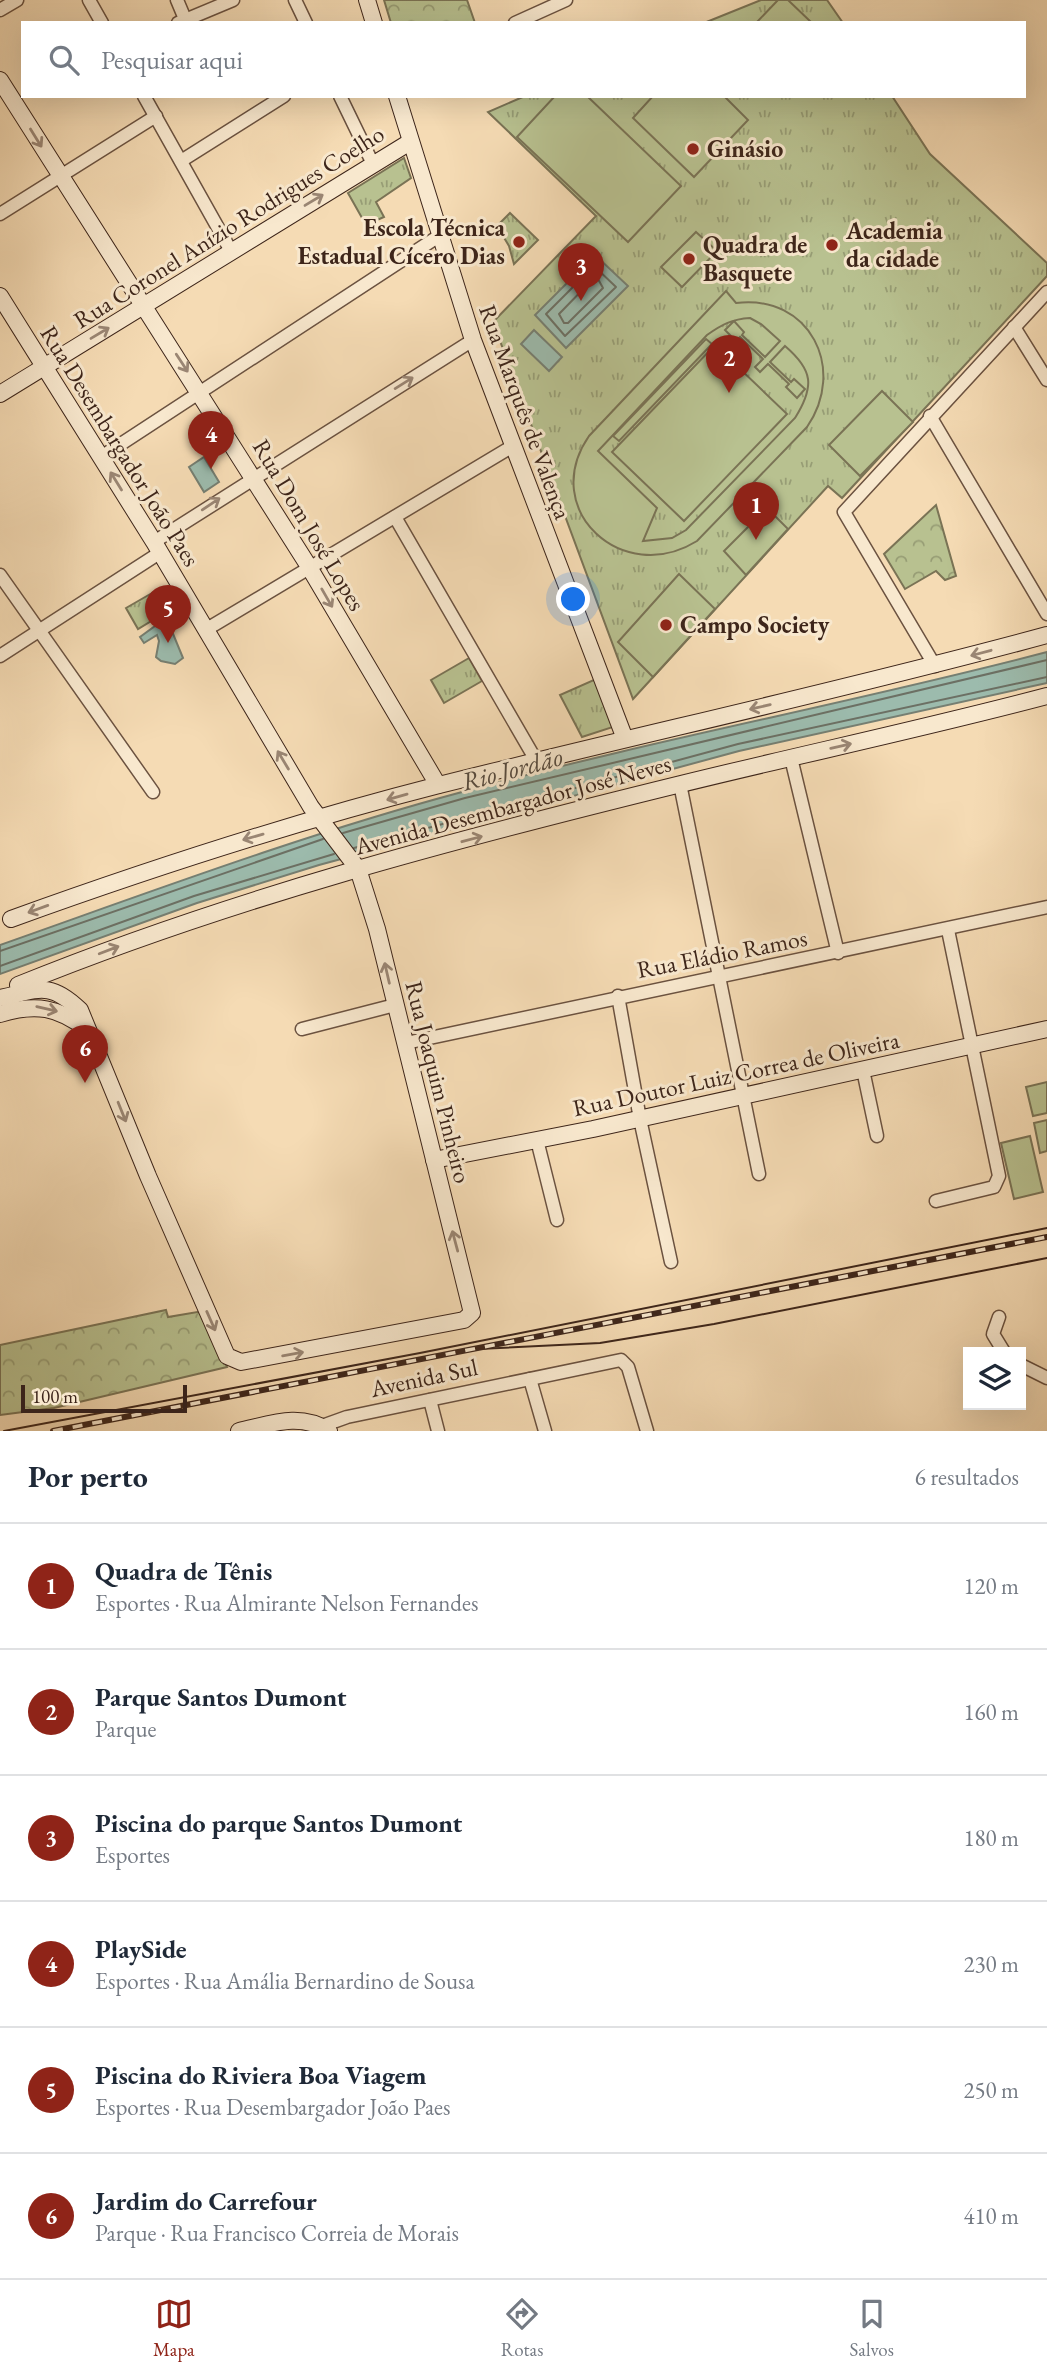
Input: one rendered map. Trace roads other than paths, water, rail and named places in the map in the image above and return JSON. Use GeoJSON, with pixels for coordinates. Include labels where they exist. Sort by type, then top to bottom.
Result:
{"type":"FeatureCollection","features":[{"type":"Feature","properties":{"kind":"street"},"geometry":{"type":"LineString","coordinates":[[0,10],[17,0]]}},
{"type":"Feature","properties":{"kind":"street"},"geometry":{"type":"LineString","coordinates":[[89,0],[101,21]]}},
{"type":"Feature","properties":{"kind":"street"},"geometry":{"type":"LineString","coordinates":[[177,0],[181,21],[233,0]]}},
{"type":"Feature","properties":{"kind":"street"},"geometry":{"type":"LineString","coordinates":[[295,0],[305,21]]}},
{"type":"Feature","properties":{"kind":"street"},"geometry":{"type":"LineString","coordinates":[[367,0],[373,21]]}},
{"type":"Feature","properties":{"kind":"street"},"geometry":{"type":"LineString","coordinates":[[519,21],[566,0]]}},
{"type":"Feature","properties":{"kind":"street","name":"Rua Dom José Lopes"},"geometry":{"type":"LineString","coordinates":[[0,80],[201,392],[438,785]]}},
{"type":"Feature","properties":{"kind":"street"},"geometry":{"type":"LineString","coordinates":[[145,98],[231,251]]}},
{"type":"Feature","properties":{"kind":"street"},"geometry":{"type":"LineString","coordinates":[[181,161],[281,98]]}},
{"type":"Feature","properties":{"kind":"street"},"geometry":{"type":"LineString","coordinates":[[341,98],[373,164]]}},
{"type":"Feature","properties":{"kind":"street","name":"Rua Marquês de Valença"},"geometry":{"type":"LineString","coordinates":[[398,98],[473,340],[625,738]]}},
{"type":"Feature","properties":{"kind":"street"},"geometry":{"type":"LineString","coordinates":[[0,214],[156,117]]}},
{"type":"Feature","properties":{"kind":"street","name":"Rua Coronel Anízio Rodrigues Coelho"},"geometry":{"type":"LineString","coordinates":[[0,394],[410,142]]}},
{"type":"Feature","properties":{"kind":"street"},"geometry":{"type":"LineString","coordinates":[[101,457],[439,236]]}},
{"type":"Feature","properties":{"kind":"street"},"geometry":{"type":"LineString","coordinates":[[935,666],[844,512],[1047,292]]}},
{"type":"Feature","properties":{"kind":"street","name":"Rua Desembargador João Paes"},"geometry":{"type":"LineString","coordinates":[[0,296],[158,547],[321,821],[355,865]]}},
{"type":"Feature","properties":{"kind":"street"},"geometry":{"type":"LineString","coordinates":[[1014,327],[1047,380]]}},
{"type":"Feature","properties":{"kind":"street"},"geometry":{"type":"LineString","coordinates":[[0,656],[39,633],[253,477],[473,340]]}},
{"type":"Feature","properties":{"kind":"street"},"geometry":{"type":"LineString","coordinates":[[930,416],[1047,614]]}},
{"type":"Feature","properties":{"kind":"street"},"geometry":{"type":"LineString","coordinates":[[207,629],[513,446]]}},
{"type":"Feature","properties":{"kind":"street"},"geometry":{"type":"LineString","coordinates":[[395,517],[537,762]]}},
{"type":"Feature","properties":{"kind":"street"},"geometry":{"type":"LineString","coordinates":[[0,575],[153,792]]}},
{"type":"Feature","properties":{"kind":"street","name":"Avenida Desembargador José Neves"},"geometry":{"type":"LineString","coordinates":[[11,919],[166,863],[321,821],[438,785],[625,738],[935,666],[1047,635]]}},
{"type":"Feature","properties":{"kind":"street","name":"Avenida Desembargador José Neves"},"geometry":{"type":"LineString","coordinates":[[0,995],[189,920],[355,865],[1047,696]]}},
{"type":"Feature","properties":{"kind":"street"},"geometry":{"type":"LineString","coordinates":[[791,758],[838,953]]}},
{"type":"Feature","properties":{"kind":"street"},"geometry":{"type":"LineString","coordinates":[[680,784],[759,1174]]}},
{"type":"Feature","properties":{"kind":"street","name":"Rua Joaquim Pinheiro"},"geometry":{"type":"LineString","coordinates":[[355,865],[369,898],[472,1307]]}},
{"type":"Feature","properties":{"kind":"street","name":"Rua Eládio Ramos"},"geometry":{"type":"LineString","coordinates":[[406,1043],[1047,907]]}},
{"type":"Feature","properties":{"kind":"street"},"geometry":{"type":"LineString","coordinates":[[936,1200],[994,1187],[998,1182],[948,930]]}},
{"type":"Feature","properties":{"kind":"street"},"geometry":{"type":"LineString","coordinates":[[0,995],[51,989],[75,1005],[89,1031]]}},
{"type":"Feature","properties":{"kind":"street"},"geometry":{"type":"LineString","coordinates":[[618,996],[640,1119],[671,1262]]}},
{"type":"Feature","properties":{"kind":"street"},"geometry":{"type":"LineString","coordinates":[[302,1029],[395,1005]]}},
{"type":"Feature","properties":{"kind":"street"},"geometry":{"type":"LineString","coordinates":[[0,1014],[36,1006],[51,1008],[89,1031]]}},
{"type":"Feature","properties":{"kind":"street","name":"Rua Doutor Luiz Correa de Oliveira"},"geometry":{"type":"LineString","coordinates":[[434,1160],[640,1119],[1047,1029]]}},
{"type":"Feature","properties":{"kind":"street","name":"Avenida Sul"},"geometry":{"type":"LineString","coordinates":[[89,1031],[226,1356],[241,1362],[346,1345],[464,1320],[472,1313],[472,1307]]}},
{"type":"Feature","properties":{"kind":"street"},"geometry":{"type":"LineString","coordinates":[[863,1070],[877,1136]]}},
{"type":"Feature","properties":{"kind":"street"},"geometry":{"type":"LineString","coordinates":[[537,1140],[557,1220]]}},
{"type":"Feature","properties":{"kind":"street"},"geometry":{"type":"LineString","coordinates":[[999,1317],[993,1334],[1001,1347]]}},
{"type":"Feature","properties":{"kind":"street","name":"Avenida Sul"},"geometry":{"type":"LineString","coordinates":[[239,1431],[294,1419],[312,1421],[326,1429],[347,1417],[621,1360],[628,1367],[647,1431]]}},
{"type":"Feature","properties":{"kind":"street"},"geometry":{"type":"LineString","coordinates":[[1026,1368],[1047,1378]]}},
{"type":"Feature","properties":{"kind":"street"},"geometry":{"type":"LineString","coordinates":[[530,1379],[545,1431]]}},
{"type":"Feature","properties":{"kind":"street"},"geometry":{"type":"LineString","coordinates":[[430,1400],[438,1431]]}},
{"type":"Feature","properties":{"kind":"water"},"geometry":{"type":"Polygon","coordinates":[[[595,255],[628,286],[566,348],[535,315],[595,255]]]}},
{"type":"Feature","properties":{"kind":"water"},"geometry":{"type":"Polygon","coordinates":[[[534,330],[562,357],[549,371],[521,344],[534,330]]]}},
{"type":"Feature","properties":{"kind":"water"},"geometry":{"type":"Polygon","coordinates":[[[204,457],[219,482],[204,492],[189,467],[204,457]]]}},
{"type":"Feature","properties":{"kind":"water"},"geometry":{"type":"Polygon","coordinates":[[[162,621],[169,624],[183,658],[175,664],[156,657],[159,641],[157,635],[144,643],[140,637],[162,621]]]}},
{"type":"Feature","properties":{"kind":"water","name":"Rio Jordão"},"geometry":{"type":"Polygon","coordinates":[[[1047,652],[1047,683],[739,751],[319,865],[197,903],[0,974],[0,945],[230,864],[403,808],[535,773],[1047,652]]]}},
{"type":"Feature","properties":{"kind":"tram line"},"geometry":{"type":"LineString","coordinates":[[4,1431],[420,1353],[1047,1228]]}},
{"type":"Feature","properties":{"kind":"tram line"},"geometry":{"type":"LineString","coordinates":[[479,1349],[600,1343],[714,1324],[1047,1258]]}},
{"type":"Feature","properties":{"kind":"railway"},"geometry":{"type":"LineString","coordinates":[[53,1431],[1047,1237]]}},
{"type":"Feature","properties":{"kind":"place","name":"Ginásio"},"geometry":{"type":"Point","coordinates":[693,149]}},
{"type":"Feature","properties":{"kind":"place","name":"Escola Técnica Estadual Cícero Dias"},"geometry":{"type":"Point","coordinates":[519,242]}},
{"type":"Feature","properties":{"kind":"place","name":"Academia da cidade"},"geometry":{"type":"Point","coordinates":[832,245]}},
{"type":"Feature","properties":{"kind":"place","name":"Quadra de Basquete"},"geometry":{"type":"Point","coordinates":[689,259]}},
{"type":"Feature","properties":{"kind":"place","name":"Piscina do parque Santos Dumont"},"geometry":{"type":"Point","coordinates":[581,301]}},
{"type":"Feature","properties":{"kind":"place","name":"Parque Santos Dumont"},"geometry":{"type":"Point","coordinates":[729,393]}},
{"type":"Feature","properties":{"kind":"place","name":"PlaySide"},"geometry":{"type":"Point","coordinates":[211,469]}},
{"type":"Feature","properties":{"kind":"place","name":"Quadra de Tênis"},"geometry":{"type":"Point","coordinates":[756,540]}},
{"type":"Feature","properties":{"kind":"place","name":"Campo Society"},"geometry":{"type":"Point","coordinates":[666,625]}},
{"type":"Feature","properties":{"kind":"place","name":"Piscina do Riviera Boa Viagem"},"geometry":{"type":"Point","coordinates":[168,643]}},
{"type":"Feature","properties":{"kind":"place","name":"Jardim do Carrefour"},"geometry":{"type":"Point","coordinates":[85,1083]}}]}
